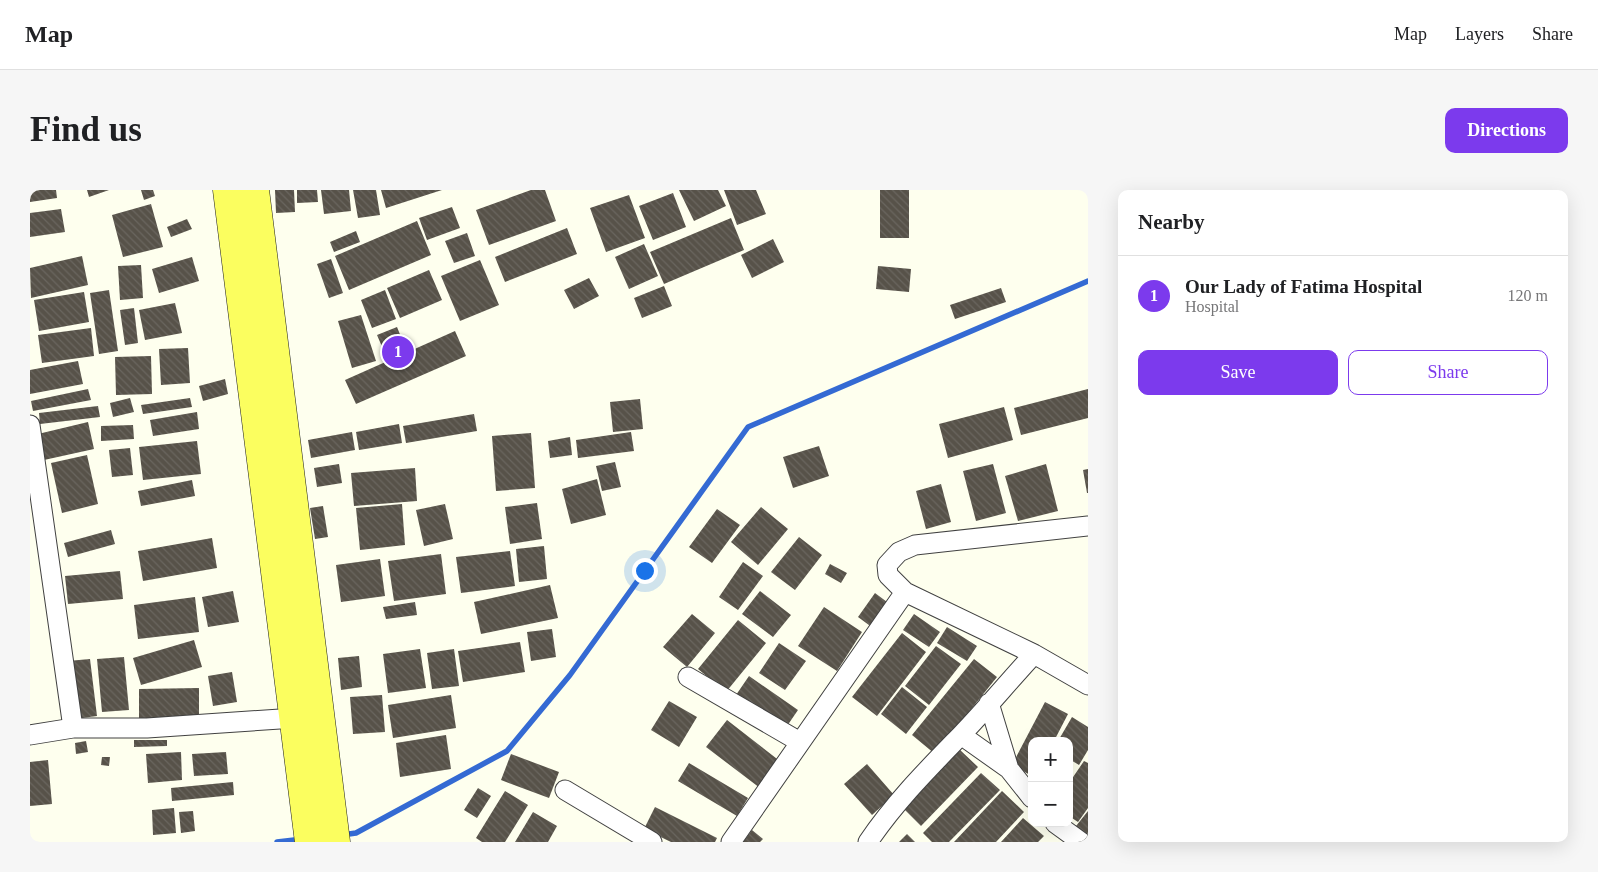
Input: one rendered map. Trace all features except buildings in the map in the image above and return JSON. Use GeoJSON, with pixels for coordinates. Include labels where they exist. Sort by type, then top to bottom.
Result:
{"type":"FeatureCollection","features":[{"type":"Feature","properties":{"kind":"main road"},"geometry":{"type":"LineString","coordinates":[[227,190],[308,830]]}},
{"type":"Feature","properties":{"kind":"main road"},"geometry":{"type":"LineString","coordinates":[[255,190],[335,830]]}},
{"type":"Feature","properties":{"kind":"street"},"geometry":{"type":"LineString","coordinates":[[30,425],[73,728]]}},
{"type":"Feature","properties":{"kind":"street"},"geometry":{"type":"LineString","coordinates":[[1088,526],[915,545],[899,552],[887,565],[888,575],[905,592],[1034,654],[1088,685]]}},
{"type":"Feature","properties":{"kind":"street"},"geometry":{"type":"LineString","coordinates":[[731,842],[905,592]]}},
{"type":"Feature","properties":{"kind":"street"},"geometry":{"type":"LineString","coordinates":[[868,842],[883,820],[927,768],[961,735],[1034,654]]}},
{"type":"Feature","properties":{"kind":"street"},"geometry":{"type":"LineString","coordinates":[[688,677],[800,742]]}},
{"type":"Feature","properties":{"kind":"street"},"geometry":{"type":"LineString","coordinates":[[989,703],[1009,769]]}},
{"type":"Feature","properties":{"kind":"street"},"geometry":{"type":"LineString","coordinates":[[30,735],[73,728],[148,728],[295,718]]}},
{"type":"Feature","properties":{"kind":"street"},"geometry":{"type":"LineString","coordinates":[[961,735],[1009,769],[1028,793]]}},
{"type":"Feature","properties":{"kind":"street"},"geometry":{"type":"LineString","coordinates":[[565,790],[652,842]]}},
{"type":"Feature","properties":{"kind":"street"},"geometry":{"type":"LineString","coordinates":[[1060,827],[1081,842]]}},
{"type":"Feature","properties":{"kind":"waterway"},"geometry":{"type":"LineString","coordinates":[[342,835],[356,833],[507,751],[570,675],[748,427],[1088,281]]}},
{"type":"Feature","properties":{"kind":"waterway"},"geometry":{"type":"LineString","coordinates":[[277,842],[303,839]]}},
{"type":"Feature","properties":{"kind":"place","name":"Our Lady of Fatima Hospital"},"geometry":{"type":"Point","coordinates":[398,352]}}]}
